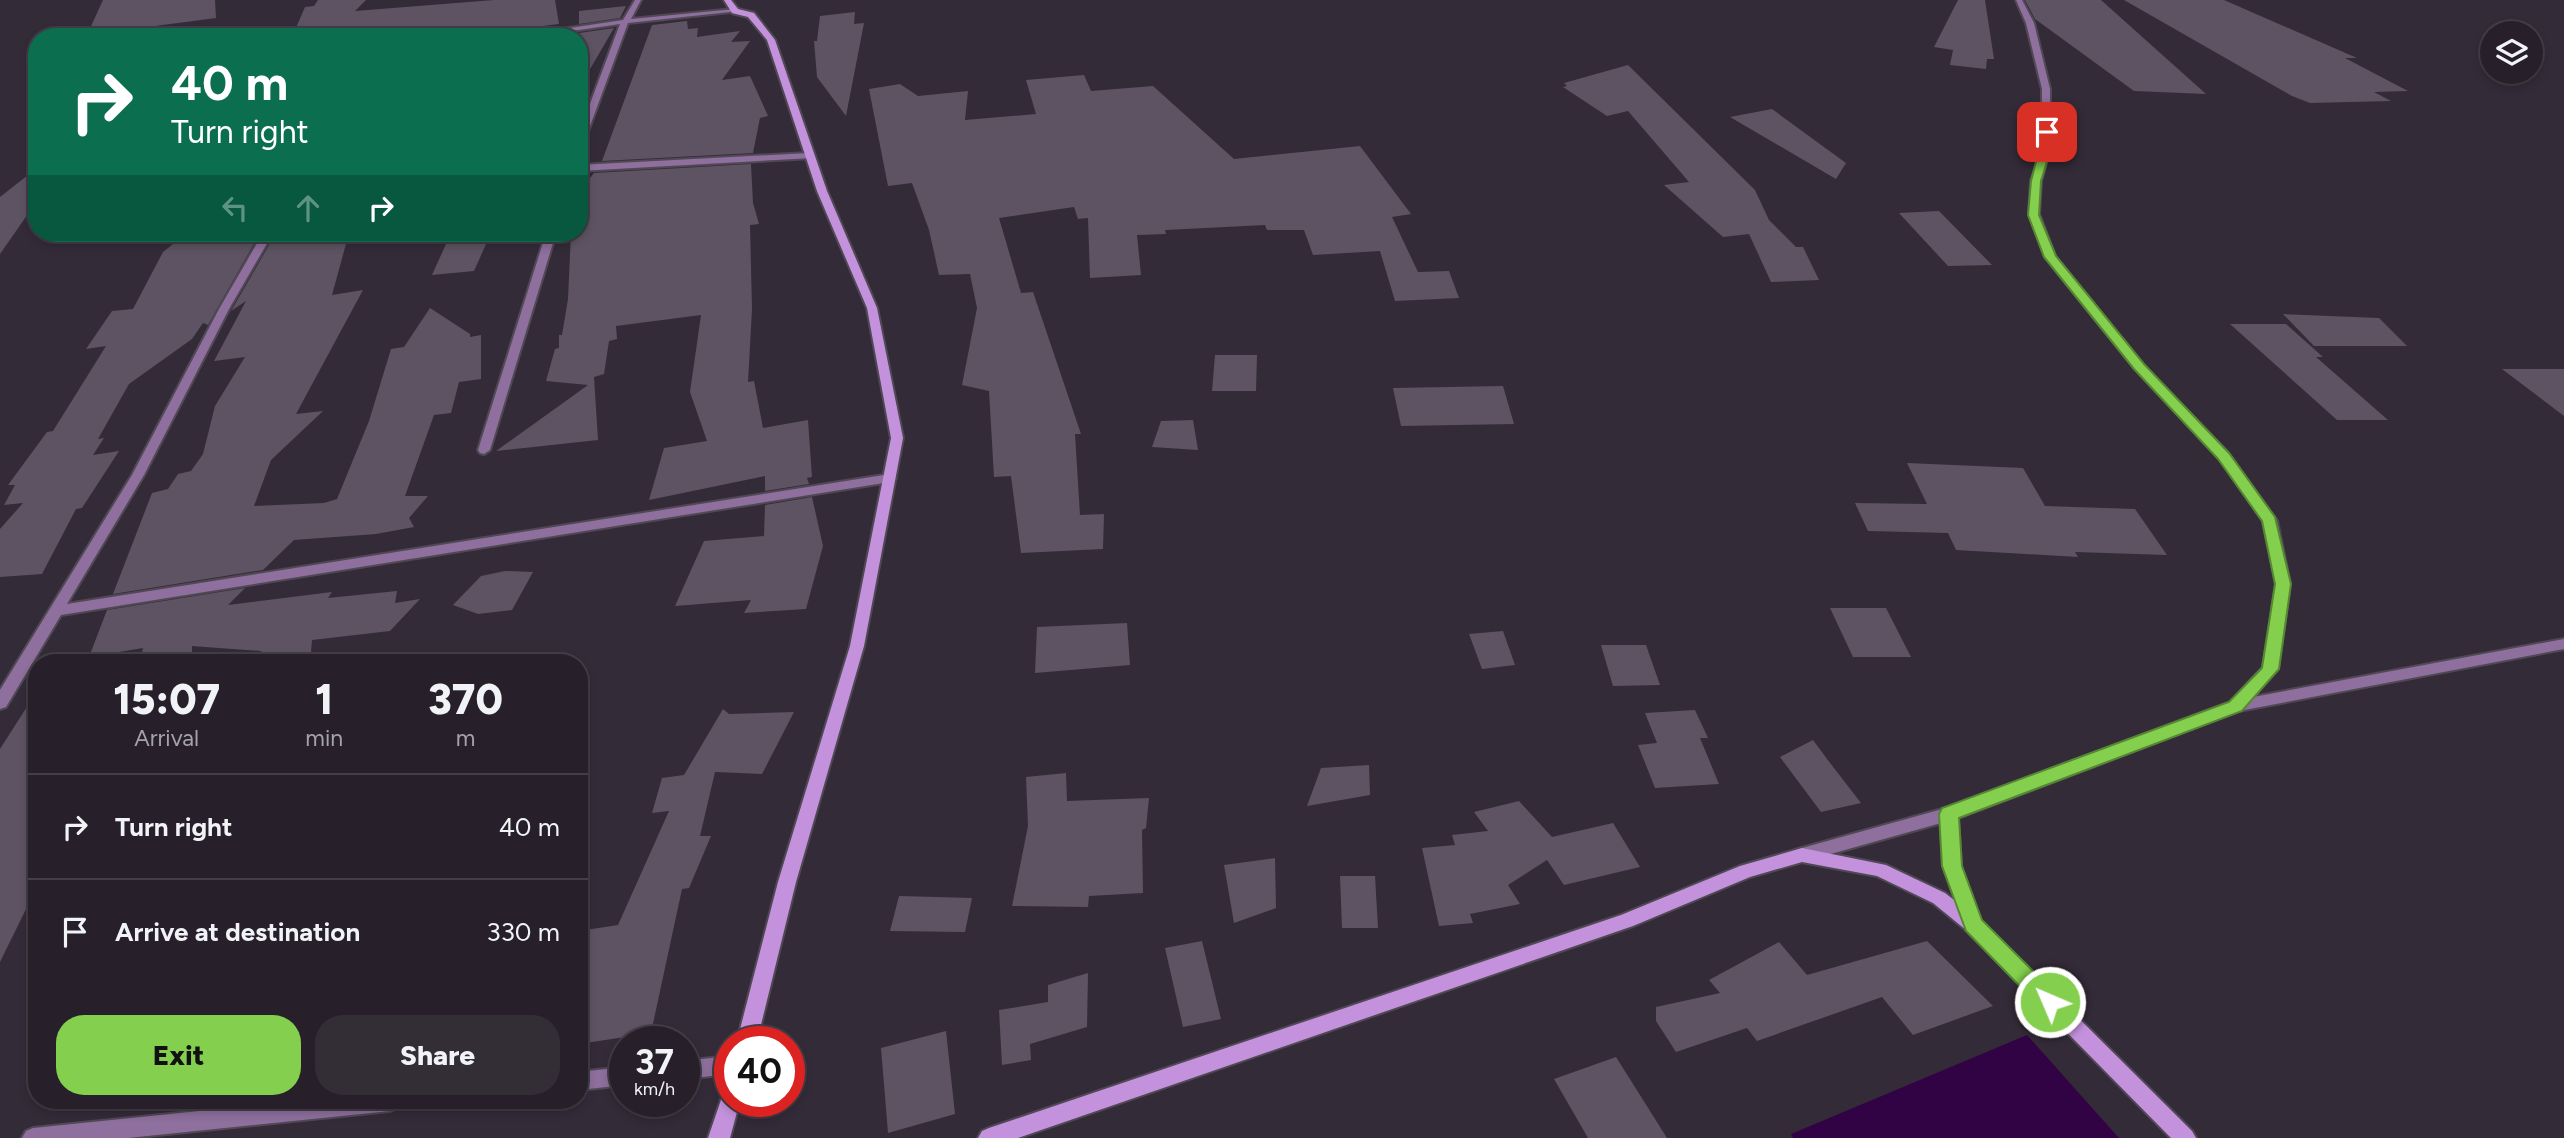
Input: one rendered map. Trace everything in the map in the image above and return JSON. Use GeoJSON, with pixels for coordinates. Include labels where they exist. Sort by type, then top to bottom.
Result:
{"type":"FeatureCollection","features":[{"type":"Feature","properties":{"kind":"street"},"geometry":{"type":"LineString","coordinates":[[588,121],[625,22],[638,0]]}},
{"type":"Feature","properties":{"kind":"street"},"geometry":{"type":"LineString","coordinates":[[2019,0],[2030,23],[2046,89],[2046,149],[2036,181],[2034,215],[2050,257],[2139,367],[2224,456],[2270,521],[2283,584],[2270,669],[2236,706]]}},
{"type":"Feature","properties":{"kind":"street"},"geometry":{"type":"LineString","coordinates":[[580,28],[731,5],[751,15],[771,40],[809,156],[872,308],[897,438],[857,646],[787,882],[751,1026]]}},
{"type":"Feature","properties":{"kind":"street"},"geometry":{"type":"LineString","coordinates":[[588,168],[809,156]]}},
{"type":"Feature","properties":{"kind":"street"},"geometry":{"type":"LineString","coordinates":[[29,654],[138,475],[224,309],[263,242]]}},
{"type":"Feature","properties":{"kind":"street"},"geometry":{"type":"LineString","coordinates":[[484,450],[548,242]]}},
{"type":"Feature","properties":{"kind":"street"},"geometry":{"type":"LineString","coordinates":[[54,611],[890,478]]}},
{"type":"Feature","properties":{"kind":"street"},"geometry":{"type":"LineString","coordinates":[[989,1138],[1627,921],[1746,871],[1949,814],[2236,706],[2564,644]]}},
{"type":"Feature","properties":{"kind":"street"},"geometry":{"type":"LineString","coordinates":[[0,703],[28,655]]}},
{"type":"Feature","properties":{"kind":"street"},"geometry":{"type":"LineString","coordinates":[[1949,814],[1952,866],[1973,925]]}},
{"type":"Feature","properties":{"kind":"street"},"geometry":{"type":"LineString","coordinates":[[1802,855],[1880,870],[1939,898],[1973,925],[2185,1138]]}},
{"type":"Feature","properties":{"kind":"street"},"geometry":{"type":"LineString","coordinates":[[588,1080],[609,1078]]}},
{"type":"Feature","properties":{"kind":"street"},"geometry":{"type":"LineString","coordinates":[[33,1138],[313,1109]]}},
{"type":"Feature","properties":{"kind":"street"},"geometry":{"type":"LineString","coordinates":[[719,1138],[725,1117]]}},
{"type":"Feature","properties":{"kind":"shaded area"},"geometry":{"type":"Polygon","coordinates":[[[2027,1035],[2119,1138],[1793,1138],[1791,1134],[2027,1035]]]}},
{"type":"Feature","properties":{"kind":"building"},"geometry":{"type":"Polygon","coordinates":[[[103,0],[215,0],[216,18],[140,28],[90,28],[103,0]]]}},
{"type":"Feature","properties":{"kind":"building"},"geometry":{"type":"Polygon","coordinates":[[[318,0],[366,0],[355,11],[494,0],[555,0],[559,24],[528,28],[296,28],[305,7],[314,6],[318,0]]]}},
{"type":"Feature","properties":{"kind":"building"},"geometry":{"type":"Polygon","coordinates":[[[1958,0],[1985,0],[1994,59],[1987,59],[1986,69],[1950,65],[1953,50],[1934,47],[1958,0]]]}},
{"type":"Feature","properties":{"kind":"building"},"geometry":{"type":"Polygon","coordinates":[[[2025,0],[2101,0],[2206,94],[2134,91],[2035,19],[2025,0]]]}},
{"type":"Feature","properties":{"kind":"building"},"geometry":{"type":"Polygon","coordinates":[[[2124,0],[2224,0],[2357,58],[2345,58],[2408,91],[2374,92],[2391,101],[2310,103],[2292,96],[2124,0]]]}},
{"type":"Feature","properties":{"kind":"building"},"geometry":{"type":"Polygon","coordinates":[[[626,6],[620,18],[579,24],[579,11],[626,6]]]}},
{"type":"Feature","properties":{"kind":"building"},"geometry":{"type":"Polygon","coordinates":[[[855,12],[854,24],[864,23],[846,116],[817,77],[814,41],[817,41],[820,16],[855,12]]]}},
{"type":"Feature","properties":{"kind":"building"},"geometry":{"type":"Polygon","coordinates":[[[687,21],[688,29],[698,28],[697,37],[740,31],[731,42],[750,41],[722,80],[750,76],[768,116],[760,118],[753,153],[602,161],[652,25],[687,21]]]}},
{"type":"Feature","properties":{"kind":"building"},"geometry":{"type":"Polygon","coordinates":[[[614,28],[588,73],[588,32],[614,28]]]}},
{"type":"Feature","properties":{"kind":"building"},"geometry":{"type":"Polygon","coordinates":[[[1628,65],[1755,190],[1769,220],[1796,247],[1803,247],[1819,280],[1771,282],[1749,234],[1723,237],[1664,185],[1689,182],[1628,111],[1607,116],[1563,87],[1567,86],[1564,83],[1628,65]]]}},
{"type":"Feature","properties":{"kind":"building"},"geometry":{"type":"Polygon","coordinates":[[[1084,75],[1091,91],[1153,86],[1234,159],[1360,146],[1411,214],[1392,217],[1418,272],[1449,271],[1459,298],[1395,301],[1380,251],[1313,255],[1304,230],[1267,230],[1265,225],[1165,230],[1166,234],[1137,235],[1141,275],[1090,278],[1088,218],[1078,219],[1074,207],[999,218],[1021,293],[1033,292],[1081,434],[1075,434],[1080,515],[1104,514],[1103,549],[1021,553],[1011,476],[994,477],[989,391],[962,385],[977,308],[970,274],[939,275],[929,230],[912,183],[888,186],[869,89],[900,84],[918,96],[968,91],[965,120],[1036,114],[1026,80],[1084,75]]]}},
{"type":"Feature","properties":{"kind":"building"},"geometry":{"type":"Polygon","coordinates":[[[1772,109],[1846,163],[1836,179],[1730,117],[1772,109]]]}},
{"type":"Feature","properties":{"kind":"building"},"geometry":{"type":"Polygon","coordinates":[[[751,164],[753,203],[759,224],[750,225],[752,309],[748,382],[754,381],[763,428],[808,420],[812,477],[807,478],[809,484],[765,491],[765,476],[649,500],[664,448],[707,441],[690,392],[701,315],[616,326],[617,339],[609,341],[604,374],[594,377],[598,440],[496,451],[588,385],[546,381],[555,349],[559,348],[559,335],[562,335],[568,299],[571,242],[588,242],[588,181],[594,173],[751,164]]]}},
{"type":"Feature","properties":{"kind":"building"},"geometry":{"type":"Polygon","coordinates":[[[28,175],[28,214],[0,254],[0,197],[28,175]]]}},
{"type":"Feature","properties":{"kind":"building"},"geometry":{"type":"Polygon","coordinates":[[[1939,211],[1992,265],[1948,266],[1899,213],[1939,211]]]}},
{"type":"Feature","properties":{"kind":"building"},"geometry":{"type":"Polygon","coordinates":[[[176,242],[255,242],[208,325],[203,323],[192,339],[129,384],[98,439],[104,438],[93,455],[119,451],[82,508],[76,509],[42,574],[0,577],[0,529],[23,503],[4,505],[15,485],[8,485],[47,432],[53,431],[106,346],[86,349],[112,311],[133,309],[163,252],[176,242]]]}},
{"type":"Feature","properties":{"kind":"building"},"geometry":{"type":"Polygon","coordinates":[[[271,242],[347,242],[332,295],[363,290],[296,414],[323,411],[271,460],[254,506],[324,503],[337,499],[369,421],[391,349],[404,347],[430,308],[470,334],[470,337],[481,335],[481,379],[459,382],[451,413],[434,415],[405,496],[428,496],[409,518],[414,527],[376,534],[294,540],[263,570],[113,594],[152,493],[168,489],[178,474],[191,471],[203,454],[215,406],[245,357],[214,361],[246,301],[231,311],[271,242]]]}},
{"type":"Feature","properties":{"kind":"building"},"geometry":{"type":"Polygon","coordinates":[[[447,242],[487,242],[474,271],[432,275],[447,242]]]}},
{"type":"Feature","properties":{"kind":"building"},"geometry":{"type":"Polygon","coordinates":[[[2283,314],[2379,318],[2407,346],[2314,346],[2283,314]]]}},
{"type":"Feature","properties":{"kind":"building"},"geometry":{"type":"Polygon","coordinates":[[[2230,324],[2286,324],[2323,357],[2316,357],[2388,420],[2337,420],[2230,324]]]}},
{"type":"Feature","properties":{"kind":"building"},"geometry":{"type":"Polygon","coordinates":[[[1215,355],[1257,355],[1256,391],[1212,391],[1215,355]]]}},
{"type":"Feature","properties":{"kind":"building"},"geometry":{"type":"Polygon","coordinates":[[[2502,369],[2564,369],[2564,416],[2502,369]]]}},
{"type":"Feature","properties":{"kind":"building"},"geometry":{"type":"Polygon","coordinates":[[[1503,386],[1514,424],[1401,426],[1393,388],[1503,386]]]}},
{"type":"Feature","properties":{"kind":"building"},"geometry":{"type":"Polygon","coordinates":[[[1193,420],[1198,450],[1152,447],[1161,421],[1193,420]]]}},
{"type":"Feature","properties":{"kind":"building"},"geometry":{"type":"Polygon","coordinates":[[[1907,463],[2023,468],[2045,506],[2135,509],[2167,555],[2075,552],[2078,557],[1956,550],[1948,533],[1868,531],[1855,503],[1927,504],[1907,463]]]}},
{"type":"Feature","properties":{"kind":"building"},"geometry":{"type":"Polygon","coordinates":[[[812,497],[823,546],[806,609],[744,613],[751,600],[675,606],[704,541],[764,536],[765,505],[812,497]]]}},
{"type":"Feature","properties":{"kind":"building"},"geometry":{"type":"Polygon","coordinates":[[[505,571],[533,572],[512,610],[478,614],[453,605],[481,576],[505,571]]]}},
{"type":"Feature","properties":{"kind":"building"},"geometry":{"type":"Polygon","coordinates":[[[245,588],[228,605],[332,592],[328,598],[397,591],[395,603],[420,599],[390,631],[312,640],[311,652],[297,654],[261,654],[261,651],[192,646],[192,654],[142,654],[143,648],[90,654],[107,610],[245,588]]]}},
{"type":"Feature","properties":{"kind":"building"},"geometry":{"type":"Polygon","coordinates":[[[1830,608],[1886,608],[1911,657],[1853,657],[1830,608]]]}},
{"type":"Feature","properties":{"kind":"building"},"geometry":{"type":"Polygon","coordinates":[[[1127,623],[1130,665],[1035,673],[1037,627],[1127,623]]]}},
{"type":"Feature","properties":{"kind":"building"},"geometry":{"type":"Polygon","coordinates":[[[1503,631],[1515,665],[1482,669],[1469,634],[1503,631]]]}},
{"type":"Feature","properties":{"kind":"building"},"geometry":{"type":"Polygon","coordinates":[[[1601,645],[1646,645],[1660,685],[1613,686],[1601,645]]]}},
{"type":"Feature","properties":{"kind":"building"},"geometry":{"type":"Polygon","coordinates":[[[28,705],[28,905],[0,962],[0,749],[28,705]]]}},
{"type":"Feature","properties":{"kind":"building"},"geometry":{"type":"Polygon","coordinates":[[[723,709],[729,714],[794,712],[762,774],[715,772],[700,836],[711,836],[689,888],[682,889],[653,1026],[609,1026],[609,1039],[588,1043],[588,930],[618,925],[669,811],[652,813],[662,778],[684,775],[723,709]]]}},
{"type":"Feature","properties":{"kind":"building"},"geometry":{"type":"Polygon","coordinates":[[[1695,710],[1708,738],[1700,738],[1719,784],[1655,788],[1638,745],[1657,743],[1645,713],[1695,710]]]}},
{"type":"Feature","properties":{"kind":"building"},"geometry":{"type":"Polygon","coordinates":[[[1813,740],[1861,803],[1821,812],[1780,757],[1813,740]]]}},
{"type":"Feature","properties":{"kind":"building"},"geometry":{"type":"Polygon","coordinates":[[[1369,765],[1370,795],[1307,806],[1321,768],[1369,765]]]}},
{"type":"Feature","properties":{"kind":"building"},"geometry":{"type":"Polygon","coordinates":[[[1066,773],[1067,801],[1149,798],[1146,828],[1142,830],[1143,893],[1089,896],[1088,907],[1012,906],[1028,826],[1026,777],[1066,773]]]}},
{"type":"Feature","properties":{"kind":"building"},"geometry":{"type":"Polygon","coordinates":[[[1519,801],[1552,837],[1613,823],[1640,867],[1564,885],[1547,860],[1508,885],[1520,904],[1470,914],[1473,923],[1439,926],[1422,848],[1455,845],[1452,835],[1488,831],[1474,812],[1519,801]]]}},
{"type":"Feature","properties":{"kind":"building"},"geometry":{"type":"Polygon","coordinates":[[[1275,858],[1276,908],[1234,923],[1224,865],[1275,858]]]}},
{"type":"Feature","properties":{"kind":"building"},"geometry":{"type":"Polygon","coordinates":[[[1340,876],[1375,876],[1378,928],[1342,928],[1340,876]]]}},
{"type":"Feature","properties":{"kind":"building"},"geometry":{"type":"Polygon","coordinates":[[[899,896],[972,898],[965,932],[890,931],[899,896]]]}},
{"type":"Feature","properties":{"kind":"building"},"geometry":{"type":"Polygon","coordinates":[[[1202,941],[1221,1019],[1183,1027],[1165,948],[1202,941]]]}},
{"type":"Feature","properties":{"kind":"building"},"geometry":{"type":"Polygon","coordinates":[[[1927,941],[1993,1006],[1913,1035],[1882,997],[1757,1041],[1747,1028],[1676,1052],[1656,1021],[1656,1007],[1720,993],[1709,980],[1779,942],[1807,975],[1927,941]]]}},
{"type":"Feature","properties":{"kind":"building"},"geometry":{"type":"Polygon","coordinates":[[[1088,973],[1087,1027],[1030,1044],[1031,1060],[1002,1065],[999,1010],[1048,1002],[1048,985],[1088,973]]]}},
{"type":"Feature","properties":{"kind":"building"},"geometry":{"type":"Polygon","coordinates":[[[946,1031],[955,1114],[888,1133],[881,1048],[946,1031]]]}},
{"type":"Feature","properties":{"kind":"building"},"geometry":{"type":"Polygon","coordinates":[[[1616,1057],[1667,1138],[1588,1138],[1554,1079],[1616,1057]]]}},
{"type":"Feature","properties":{"kind":"route"},"geometry":{"type":"LineString","coordinates":[[2047,132],[2046,149],[2036,181],[2034,215],[2050,257],[2139,367],[2224,456],[2270,521],[2283,584],[2270,669],[2236,706],[1949,814],[1952,866],[1973,925],[2050,1002]]}}]}
